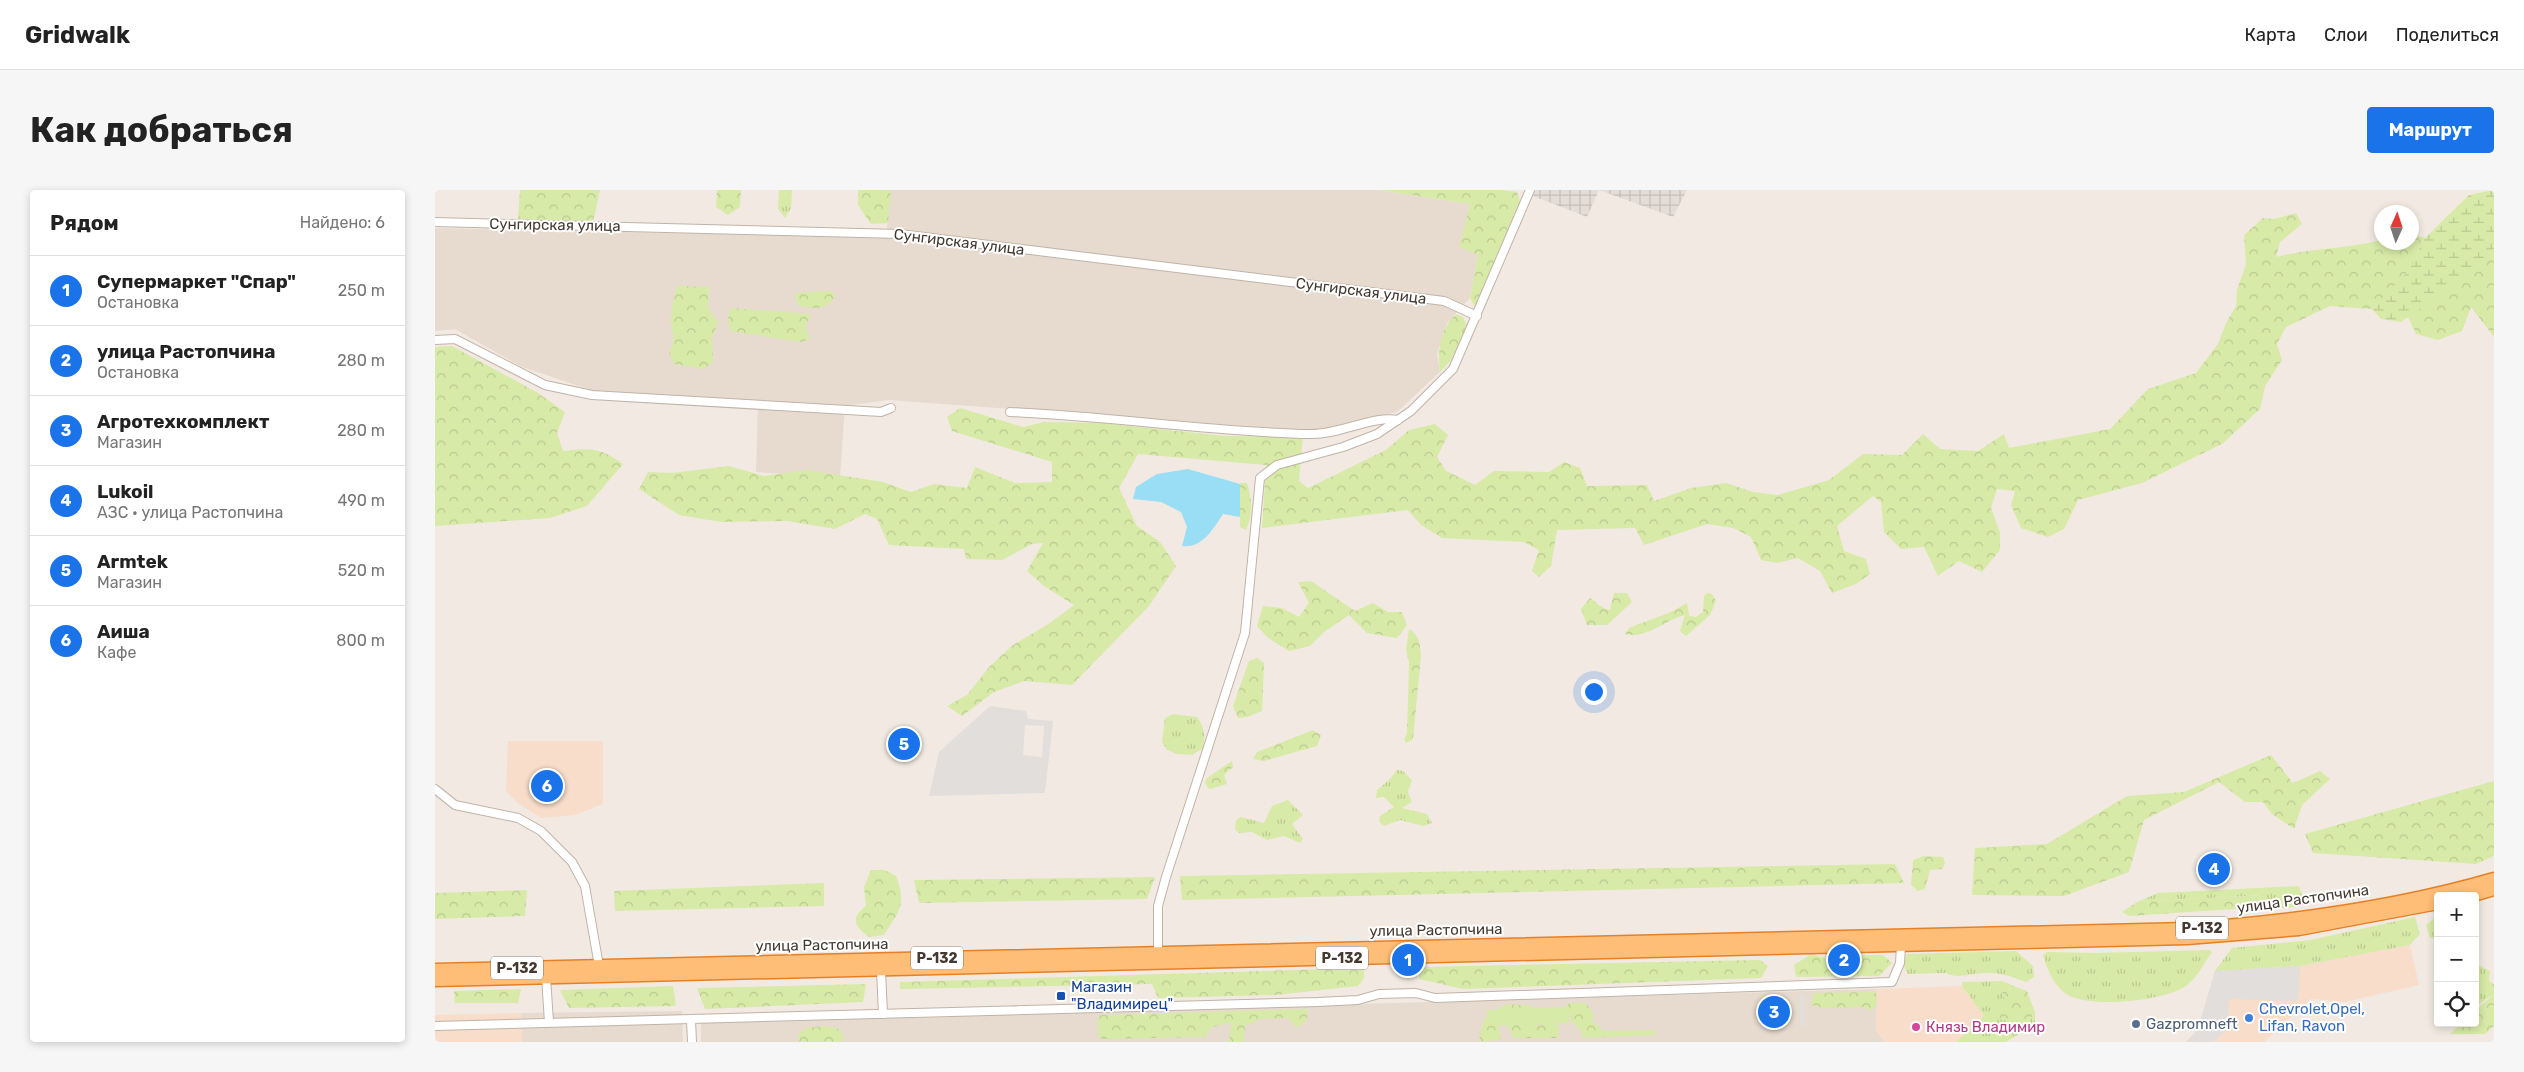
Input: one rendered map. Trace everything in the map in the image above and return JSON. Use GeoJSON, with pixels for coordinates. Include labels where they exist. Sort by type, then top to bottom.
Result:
{"type":"FeatureCollection","features":[{"type":"Feature","properties":{"kind":"highway","name":"улица Растопчина"},"geometry":{"type":"LineString","coordinates":[[435,970],[2187,929],[2252,924],[2334,914],[2494,879]]}},
{"type":"Feature","properties":{"kind":"highway"},"geometry":{"type":"LineString","coordinates":[[2479,894],[2494,889]]}},
{"type":"Feature","properties":{"kind":"highway","name":"улица Растопчина"},"geometry":{"type":"LineString","coordinates":[[435,980],[2112,941],[2253,934],[2344,922],[2434,904]]}},
{"type":"Feature","properties":{"kind":"street"},"geometry":{"type":"LineString","coordinates":[[1158,952],[1158,906],[1245,633],[1260,478],[1277,465],[1343,447],[1377,434],[1411,411],[1453,369],[1530,190]]}},
{"type":"Feature","properties":{"kind":"street","name":"Сунгирская улица"},"geometry":{"type":"LineString","coordinates":[[435,222],[900,234],[1444,301],[1477,316]]}},
{"type":"Feature","properties":{"kind":"street"},"geometry":{"type":"LineString","coordinates":[[435,340],[455,338],[545,385],[592,394],[881,412],[891,408]]}},
{"type":"Feature","properties":{"kind":"street"},"geometry":{"type":"LineString","coordinates":[[1010,412],[1082,415],[1208,429],[1312,434],[1345,430],[1386,418],[1398,420]]}},
{"type":"Feature","properties":{"kind":"street"},"geometry":{"type":"LineString","coordinates":[[435,790],[455,805],[518,818],[541,831],[572,862],[585,886],[599,966]]}},
{"type":"Feature","properties":{"kind":"street"},"geometry":{"type":"LineString","coordinates":[[435,1026],[691,1020],[1062,1007],[1318,1002],[1357,1000],[1379,994],[1411,993],[1435,998],[1893,982],[1900,963],[1901,946]]}},
{"type":"Feature","properties":{"kind":"street"},"geometry":{"type":"LineString","coordinates":[[881,970],[883,1014]]}},
{"type":"Feature","properties":{"kind":"street"},"geometry":{"type":"LineString","coordinates":[[546,977],[549,1022]]}},
{"type":"Feature","properties":{"kind":"street"},"geometry":{"type":"LineString","coordinates":[[691,1020],[692,1042]]}},
{"type":"Feature","properties":{"kind":"shaded area"},"geometry":{"type":"Polygon","coordinates":[[[891,190],[1377,190],[1470,204],[1465,225],[1478,255],[1470,298],[1447,323],[1437,354],[1440,372],[1397,412],[1310,431],[888,400],[845,406],[840,478],[756,472],[758,401],[593,391],[520,366],[455,329],[435,331],[435,228],[886,238],[891,190]]]}},
{"type":"Feature","properties":{"kind":"shaded area"},"geometry":{"type":"Polygon","coordinates":[[[1536,190],[1599,190],[1587,217],[1533,196],[1536,190]]]}},
{"type":"Feature","properties":{"kind":"shaded area"},"geometry":{"type":"Polygon","coordinates":[[[1599,190],[1687,190],[1673,217],[1599,190]]]}},
{"type":"Feature","properties":{"kind":"shaded area"},"geometry":{"type":"Polygon","coordinates":[[[990,706],[1026,711],[1028,719],[1053,721],[1045,793],[929,796],[939,752],[990,706]],[[1025,725],[1023,755],[1042,757],[1044,726],[1025,725]]]}},
{"type":"Feature","properties":{"kind":"shaded area"},"geometry":{"type":"Polygon","coordinates":[[[508,741],[603,741],[603,804],[575,815],[541,818],[519,804],[506,791],[508,741]]]}},
{"type":"Feature","properties":{"kind":"shaded area"},"geometry":{"type":"Polygon","coordinates":[[[2410,945],[2419,985],[2345,1002],[2311,999],[2264,1042],[2186,1042],[2198,1029],[2215,971],[2300,966],[2410,945]]]}},
{"type":"Feature","properties":{"kind":"shaded area"},"geometry":{"type":"Polygon","coordinates":[[[2300,966],[2298,1001],[2229,999],[2227,1029],[2213,1042],[2186,1042],[2198,1029],[2215,971],[2300,966]]]}},
{"type":"Feature","properties":{"kind":"shaded area"},"geometry":{"type":"Polygon","coordinates":[[[1962,986],[1984,1016],[1956,1042],[1885,1042],[1876,1031],[1876,989],[1962,986]]]}},
{"type":"Feature","properties":{"kind":"shaded area"},"geometry":{"type":"Polygon","coordinates":[[[1876,989],[1876,1031],[1885,1042],[701,1042],[701,1023],[1876,989]]]}},
{"type":"Feature","properties":{"kind":"shaded area"},"geometry":{"type":"Polygon","coordinates":[[[1799,994],[1804,994],[1805,1028],[1800,1024],[1799,994]]]}},
{"type":"Feature","properties":{"kind":"shaded area"},"geometry":{"type":"Polygon","coordinates":[[[682,1011],[683,1042],[522,1042],[521,1013],[682,1011]]]}},
{"type":"Feature","properties":{"kind":"shaded area"},"geometry":{"type":"Polygon","coordinates":[[[521,1013],[522,1042],[435,1042],[435,1015],[521,1013]]]}},
{"type":"Feature","properties":{"kind":"green space"},"geometry":{"type":"Polygon","coordinates":[[[520,190],[600,190],[593,223],[518,219],[520,190]]]}},
{"type":"Feature","properties":{"kind":"green space"},"geometry":{"type":"Polygon","coordinates":[[[717,190],[741,190],[740,207],[728,215],[716,207],[717,190]]]}},
{"type":"Feature","properties":{"kind":"green space"},"geometry":{"type":"Polygon","coordinates":[[[779,190],[792,190],[791,208],[785,218],[778,209],[779,190]]]}},
{"type":"Feature","properties":{"kind":"green space"},"geometry":{"type":"Polygon","coordinates":[[[858,190],[891,190],[888,223],[871,224],[858,205],[858,190]]]}},
{"type":"Feature","properties":{"kind":"green space"},"geometry":{"type":"Polygon","coordinates":[[[1377,190],[1503,190],[1517,192],[1520,201],[1475,307],[1470,298],[1478,255],[1459,247],[1470,204],[1377,190]]]}},
{"type":"Feature","properties":{"kind":"green space"},"geometry":{"type":"Polygon","coordinates":[[[2494,190],[2494,249],[2441,294],[2401,322],[2381,319],[2372,309],[2409,270],[2425,238],[2469,195],[2494,190]]]}},
{"type":"Feature","properties":{"kind":"green space"},"geometry":{"type":"Polygon","coordinates":[[[2296,213],[2302,224],[2280,242],[2276,257],[2374,241],[2374,250],[2419,250],[2419,236],[2425,238],[2410,270],[2372,309],[2330,306],[2286,327],[2277,344],[2282,360],[2265,386],[2260,409],[2222,444],[2142,483],[2078,500],[2064,529],[2048,537],[2021,528],[2011,505],[2015,491],[1997,489],[1991,508],[2000,532],[2000,550],[1982,572],[1959,561],[1938,576],[1924,547],[1901,549],[1884,532],[1881,502],[1873,496],[1837,526],[1844,551],[1866,559],[1870,574],[1856,584],[1832,593],[1820,571],[1798,558],[1777,563],[1761,560],[1751,537],[1733,528],[1707,524],[1644,545],[1635,528],[1557,530],[1551,566],[1539,577],[1532,571],[1539,550],[1524,542],[1442,538],[1421,525],[1408,510],[1262,528],[1266,465],[1138,454],[1119,488],[1137,526],[1160,542],[1176,566],[1149,606],[1072,685],[1024,681],[994,692],[962,716],[947,706],[967,695],[990,666],[1013,645],[1050,623],[1074,605],[1044,586],[1027,571],[1043,543],[1032,544],[1002,560],[966,559],[964,549],[889,545],[877,519],[865,514],[835,529],[787,521],[721,522],[679,515],[639,489],[648,472],[672,473],[729,466],[764,476],[806,470],[883,482],[911,492],[934,484],[967,488],[975,467],[1015,483],[1052,482],[1052,462],[952,431],[947,417],[960,408],[1023,427],[1044,422],[1101,423],[1225,436],[1303,437],[1299,481],[1308,488],[1386,450],[1409,430],[1435,424],[1448,435],[1437,457],[1446,471],[1475,485],[1494,471],[1549,472],[1564,462],[1580,468],[1587,486],[1647,485],[1654,501],[1691,488],[1726,483],[1753,492],[1778,495],[1829,480],[1863,454],[1902,455],[1923,434],[1940,449],[1978,451],[2004,434],[2009,448],[2110,429],[2148,389],[2196,373],[2218,344],[2226,323],[2236,306],[2237,290],[2246,264],[2244,235],[2263,218],[2274,219],[2296,213]]]}},
{"type":"Feature","properties":{"kind":"green space"},"geometry":{"type":"Polygon","coordinates":[[[2494,225],[2494,337],[2471,307],[2462,331],[2438,340],[2416,334],[2408,317],[2425,292],[2494,225]]]}},
{"type":"Feature","properties":{"kind":"green space"},"geometry":{"type":"Polygon","coordinates":[[[677,286],[709,287],[708,308],[718,322],[712,340],[713,362],[704,369],[674,364],[669,352],[673,340],[671,317],[677,286]]]}},
{"type":"Feature","properties":{"kind":"green space"},"geometry":{"type":"Polygon","coordinates":[[[831,291],[835,295],[832,300],[829,304],[820,308],[799,306],[795,298],[796,293],[831,291]]]}},
{"type":"Feature","properties":{"kind":"green space"},"geometry":{"type":"Polygon","coordinates":[[[731,308],[811,314],[805,326],[810,339],[801,342],[730,331],[728,318],[731,308]]]}},
{"type":"Feature","properties":{"kind":"green space"},"geometry":{"type":"Polygon","coordinates":[[[1456,314],[1463,317],[1467,326],[1451,360],[1440,372],[1439,356],[1443,333],[1456,314]]]}},
{"type":"Feature","properties":{"kind":"green space"},"geometry":{"type":"Polygon","coordinates":[[[452,346],[538,393],[565,412],[557,433],[563,451],[595,450],[607,454],[623,464],[587,506],[550,518],[435,526],[435,347],[452,346]]]}},
{"type":"Feature","properties":{"kind":"green space"},"geometry":{"type":"Polygon","coordinates":[[[1240,483],[1247,483],[1251,501],[1251,513],[1246,530],[1240,527],[1240,483]]]}},
{"type":"Feature","properties":{"kind":"green space"},"geometry":{"type":"Polygon","coordinates":[[[1311,581],[1355,611],[1373,603],[1388,612],[1402,612],[1407,625],[1397,638],[1367,633],[1349,615],[1324,632],[1310,646],[1289,651],[1268,638],[1257,626],[1263,606],[1282,608],[1299,617],[1309,603],[1298,582],[1311,581]]]}},
{"type":"Feature","properties":{"kind":"green space"},"geometry":{"type":"Polygon","coordinates":[[[1614,593],[1627,593],[1632,602],[1607,625],[1587,625],[1581,609],[1590,598],[1603,608],[1610,610],[1614,593]]]}},
{"type":"Feature","properties":{"kind":"green space"},"geometry":{"type":"Polygon","coordinates":[[[1707,593],[1712,594],[1716,601],[1710,615],[1686,636],[1680,631],[1685,615],[1647,632],[1633,635],[1625,634],[1629,628],[1671,612],[1687,603],[1689,616],[1696,617],[1703,612],[1704,596],[1707,593]]]}},
{"type":"Feature","properties":{"kind":"green space"},"geometry":{"type":"Polygon","coordinates":[[[1409,629],[1417,637],[1421,656],[1413,739],[1406,743],[1404,739],[1407,734],[1409,663],[1406,650],[1409,629]]]}},
{"type":"Feature","properties":{"kind":"green space"},"geometry":{"type":"Polygon","coordinates":[[[1257,658],[1264,663],[1262,711],[1247,717],[1238,718],[1233,706],[1249,661],[1257,658]]]}},
{"type":"Feature","properties":{"kind":"green space"},"geometry":{"type":"Polygon","coordinates":[[[1173,714],[1197,717],[1204,732],[1203,748],[1192,755],[1177,754],[1167,750],[1162,742],[1165,718],[1173,714]]]}},
{"type":"Feature","properties":{"kind":"green space"},"geometry":{"type":"Polygon","coordinates":[[[1313,730],[1321,735],[1317,746],[1264,761],[1253,759],[1257,752],[1313,730]]]}},
{"type":"Feature","properties":{"kind":"green space"},"geometry":{"type":"Polygon","coordinates":[[[2271,755],[2293,783],[2320,771],[2330,779],[2302,805],[2294,829],[2272,814],[2263,802],[2245,802],[2219,782],[2144,820],[2129,872],[2064,896],[1972,895],[1975,848],[2047,844],[2127,796],[2184,792],[2271,755]]]}},
{"type":"Feature","properties":{"kind":"green space"},"geometry":{"type":"Polygon","coordinates":[[[1232,761],[1233,767],[1224,775],[1227,784],[1210,789],[1207,787],[1205,782],[1207,778],[1232,761]]]}},
{"type":"Feature","properties":{"kind":"green space"},"geometry":{"type":"Polygon","coordinates":[[[1397,770],[1403,771],[1412,780],[1408,792],[1412,802],[1402,808],[1427,814],[1432,823],[1423,826],[1400,820],[1384,826],[1379,821],[1380,816],[1394,807],[1384,797],[1376,798],[1377,790],[1397,770]]]}},
{"type":"Feature","properties":{"kind":"green space"},"geometry":{"type":"Polygon","coordinates":[[[2494,781],[2494,856],[2476,864],[2313,853],[2305,834],[2494,781]]]}},
{"type":"Feature","properties":{"kind":"green space"},"geometry":{"type":"Polygon","coordinates":[[[1288,800],[1303,815],[1292,824],[1303,839],[1300,843],[1284,836],[1267,840],[1252,832],[1239,833],[1235,829],[1236,820],[1241,817],[1264,823],[1272,806],[1288,800]]]}},
{"type":"Feature","properties":{"kind":"green space"},"geometry":{"type":"Polygon","coordinates":[[[1924,856],[1943,857],[1945,863],[1942,869],[1930,870],[1925,889],[1918,891],[1911,885],[1913,860],[1924,856]]]}},
{"type":"Feature","properties":{"kind":"green space"},"geometry":{"type":"Polygon","coordinates":[[[1895,864],[1904,883],[1182,900],[1180,876],[1895,864]]]}},
{"type":"Feature","properties":{"kind":"green space"},"geometry":{"type":"Polygon","coordinates":[[[871,870],[885,870],[896,876],[901,894],[901,902],[897,914],[884,935],[869,937],[857,926],[856,919],[857,915],[866,906],[864,887],[871,870]]]}},
{"type":"Feature","properties":{"kind":"green space"},"geometry":{"type":"Polygon","coordinates":[[[1155,877],[1147,899],[919,903],[914,880],[1155,877]]]}},
{"type":"Feature","properties":{"kind":"green space"},"geometry":{"type":"Polygon","coordinates":[[[824,883],[824,906],[615,911],[614,891],[824,883]]]}},
{"type":"Feature","properties":{"kind":"green space"},"geometry":{"type":"Polygon","coordinates":[[[2299,886],[2305,902],[2301,907],[2267,908],[2265,907],[2268,900],[2265,895],[2137,902],[2158,893],[2299,886]]]}},
{"type":"Feature","properties":{"kind":"green space"},"geometry":{"type":"Polygon","coordinates":[[[527,890],[525,916],[435,919],[435,893],[527,890]]]}},
{"type":"Feature","properties":{"kind":"green space"},"geometry":{"type":"Polygon","coordinates":[[[2266,895],[2268,900],[2265,907],[2129,916],[2122,912],[2137,902],[2266,895]]]}},
{"type":"Feature","properties":{"kind":"green space"},"geometry":{"type":"Polygon","coordinates":[[[2415,917],[2420,934],[2410,945],[2300,966],[2215,971],[2232,948],[2310,940],[2415,917]]]}},
{"type":"Feature","properties":{"kind":"green space"},"geometry":{"type":"Polygon","coordinates":[[[2434,918],[2434,938],[2430,938],[2426,925],[2434,918]]]}},
{"type":"Feature","properties":{"kind":"green space"},"geometry":{"type":"Polygon","coordinates":[[[2209,950],[2212,952],[2197,975],[2186,986],[2161,996],[2108,1002],[2077,999],[2066,994],[2057,986],[2051,976],[2043,955],[2047,952],[2095,953],[2209,950]]]}},
{"type":"Feature","properties":{"kind":"green space"},"geometry":{"type":"Polygon","coordinates":[[[2016,951],[2033,966],[2034,977],[2026,982],[1993,973],[1961,976],[1946,973],[1908,974],[1904,964],[1907,954],[2016,951]]]}},
{"type":"Feature","properties":{"kind":"green space"},"geometry":{"type":"Polygon","coordinates":[[[1811,954],[1828,959],[1830,965],[1854,965],[1863,955],[1883,955],[1892,963],[1879,976],[1796,977],[1794,965],[1811,954]]]}},
{"type":"Feature","properties":{"kind":"green space"},"geometry":{"type":"Polygon","coordinates":[[[1760,960],[1768,966],[1761,978],[1463,989],[1419,979],[1420,967],[1760,960]]]}},
{"type":"Feature","properties":{"kind":"green space"},"geometry":{"type":"Polygon","coordinates":[[[2479,966],[2490,971],[2489,980],[2494,985],[2494,994],[2479,1004],[2479,982],[2479,966]]]}},
{"type":"Feature","properties":{"kind":"green space"},"geometry":{"type":"Polygon","coordinates":[[[1364,968],[1364,978],[1358,986],[1276,995],[1158,998],[1152,984],[900,989],[900,982],[1364,968]]]}},
{"type":"Feature","properties":{"kind":"green space"},"geometry":{"type":"Polygon","coordinates":[[[2002,981],[2016,987],[2002,992],[2017,1016],[2027,1024],[2035,1012],[2035,1024],[2006,1042],[1956,1042],[1984,1016],[1962,986],[1962,982],[2002,981]]]}},
{"type":"Feature","properties":{"kind":"green space"},"geometry":{"type":"Polygon","coordinates":[[[866,984],[863,1002],[705,1009],[697,988],[866,984]]]}},
{"type":"Feature","properties":{"kind":"green space"},"geometry":{"type":"Polygon","coordinates":[[[673,986],[676,1006],[569,1008],[560,990],[673,986]]]}},
{"type":"Feature","properties":{"kind":"green space"},"geometry":{"type":"Polygon","coordinates":[[[2016,987],[2027,991],[2035,1012],[2027,1024],[2017,1016],[2001,1020],[1998,1012],[2006,1003],[2002,992],[2016,987]]]}},
{"type":"Feature","properties":{"kind":"green space"},"geometry":{"type":"Polygon","coordinates":[[[521,989],[518,1003],[455,1003],[454,991],[521,989]]]}},
{"type":"Feature","properties":{"kind":"green space"},"geometry":{"type":"Polygon","coordinates":[[[1876,992],[1877,1005],[1870,1011],[1866,1007],[1823,1008],[1811,1005],[1813,993],[1876,992]]]}},
{"type":"Feature","properties":{"kind":"green space"},"geometry":{"type":"Polygon","coordinates":[[[2494,994],[2494,1026],[2485,1034],[2450,1034],[2458,1027],[2479,1027],[2479,1007],[2494,994]]]}},
{"type":"Feature","properties":{"kind":"green space"},"geometry":{"type":"Polygon","coordinates":[[[1569,1003],[1585,1003],[1594,1014],[1592,1021],[1604,1031],[1654,1030],[1656,1035],[1582,1038],[1582,1032],[1571,1021],[1569,1014],[1562,1011],[1569,1003]]]}},
{"type":"Feature","properties":{"kind":"green space"},"geometry":{"type":"Polygon","coordinates":[[[1507,1004],[1533,1006],[1532,1019],[1539,1026],[1553,1021],[1559,1027],[1558,1038],[1514,1038],[1507,1025],[1498,1024],[1501,1039],[1481,1042],[1479,1036],[1485,1018],[1507,1004]]]}},
{"type":"Feature","properties":{"kind":"green space"},"geometry":{"type":"Polygon","coordinates":[[[1568,1007],[1569,1023],[1487,1026],[1487,1010],[1568,1007]]]}},
{"type":"Feature","properties":{"kind":"green space"},"geometry":{"type":"Polygon","coordinates":[[[1308,1009],[1307,1020],[1297,1028],[1288,1018],[1260,1019],[1245,1026],[1244,1042],[1229,1042],[1231,1023],[1211,1027],[1206,1037],[1102,1039],[1099,1037],[1097,1021],[1100,1015],[1308,1009]]]}},
{"type":"Feature","properties":{"kind":"green space"},"geometry":{"type":"Polygon","coordinates":[[[824,1026],[839,1029],[844,1037],[841,1042],[799,1042],[798,1035],[806,1028],[824,1026]]]}},
{"type":"Feature","properties":{"kind":"water"},"geometry":{"type":"Polygon","coordinates":[[[1188,469],[1240,484],[1240,517],[1223,514],[1211,532],[1201,541],[1189,546],[1182,546],[1187,527],[1181,512],[1161,502],[1133,499],[1136,487],[1157,474],[1188,469]]]}},
{"type":"Feature","properties":{"kind":"place","name":"Armtek"},"geometry":{"type":"Point","coordinates":[904,744]}},
{"type":"Feature","properties":{"kind":"place","name":"Аиша"},"geometry":{"type":"Point","coordinates":[547,786]}},
{"type":"Feature","properties":{"kind":"place","name":"Lukoil"},"geometry":{"type":"Point","coordinates":[2214,869]}},
{"type":"Feature","properties":{"kind":"place","name":"Супермаркет \"Спар\""},"geometry":{"type":"Point","coordinates":[1408,960]}},
{"type":"Feature","properties":{"kind":"place","name":"улица Растопчина"},"geometry":{"type":"Point","coordinates":[1844,960]}},
{"type":"Feature","properties":{"kind":"place","name":"Магазин \"Владимирец\""},"geometry":{"type":"Point","coordinates":[1061,996]}},
{"type":"Feature","properties":{"kind":"place","name":"Агротехкомплект"},"geometry":{"type":"Point","coordinates":[1774,1012]}},
{"type":"Feature","properties":{"kind":"place","name":"Chevrolet,Opel, Lifan, Ravon"},"geometry":{"type":"Point","coordinates":[2249,1018]}},
{"type":"Feature","properties":{"kind":"place","name":"Gazpromneft"},"geometry":{"type":"Point","coordinates":[2136,1024]}},
{"type":"Feature","properties":{"kind":"place","name":"Князь Владимир"},"geometry":{"type":"Point","coordinates":[1916,1027]}}]}
